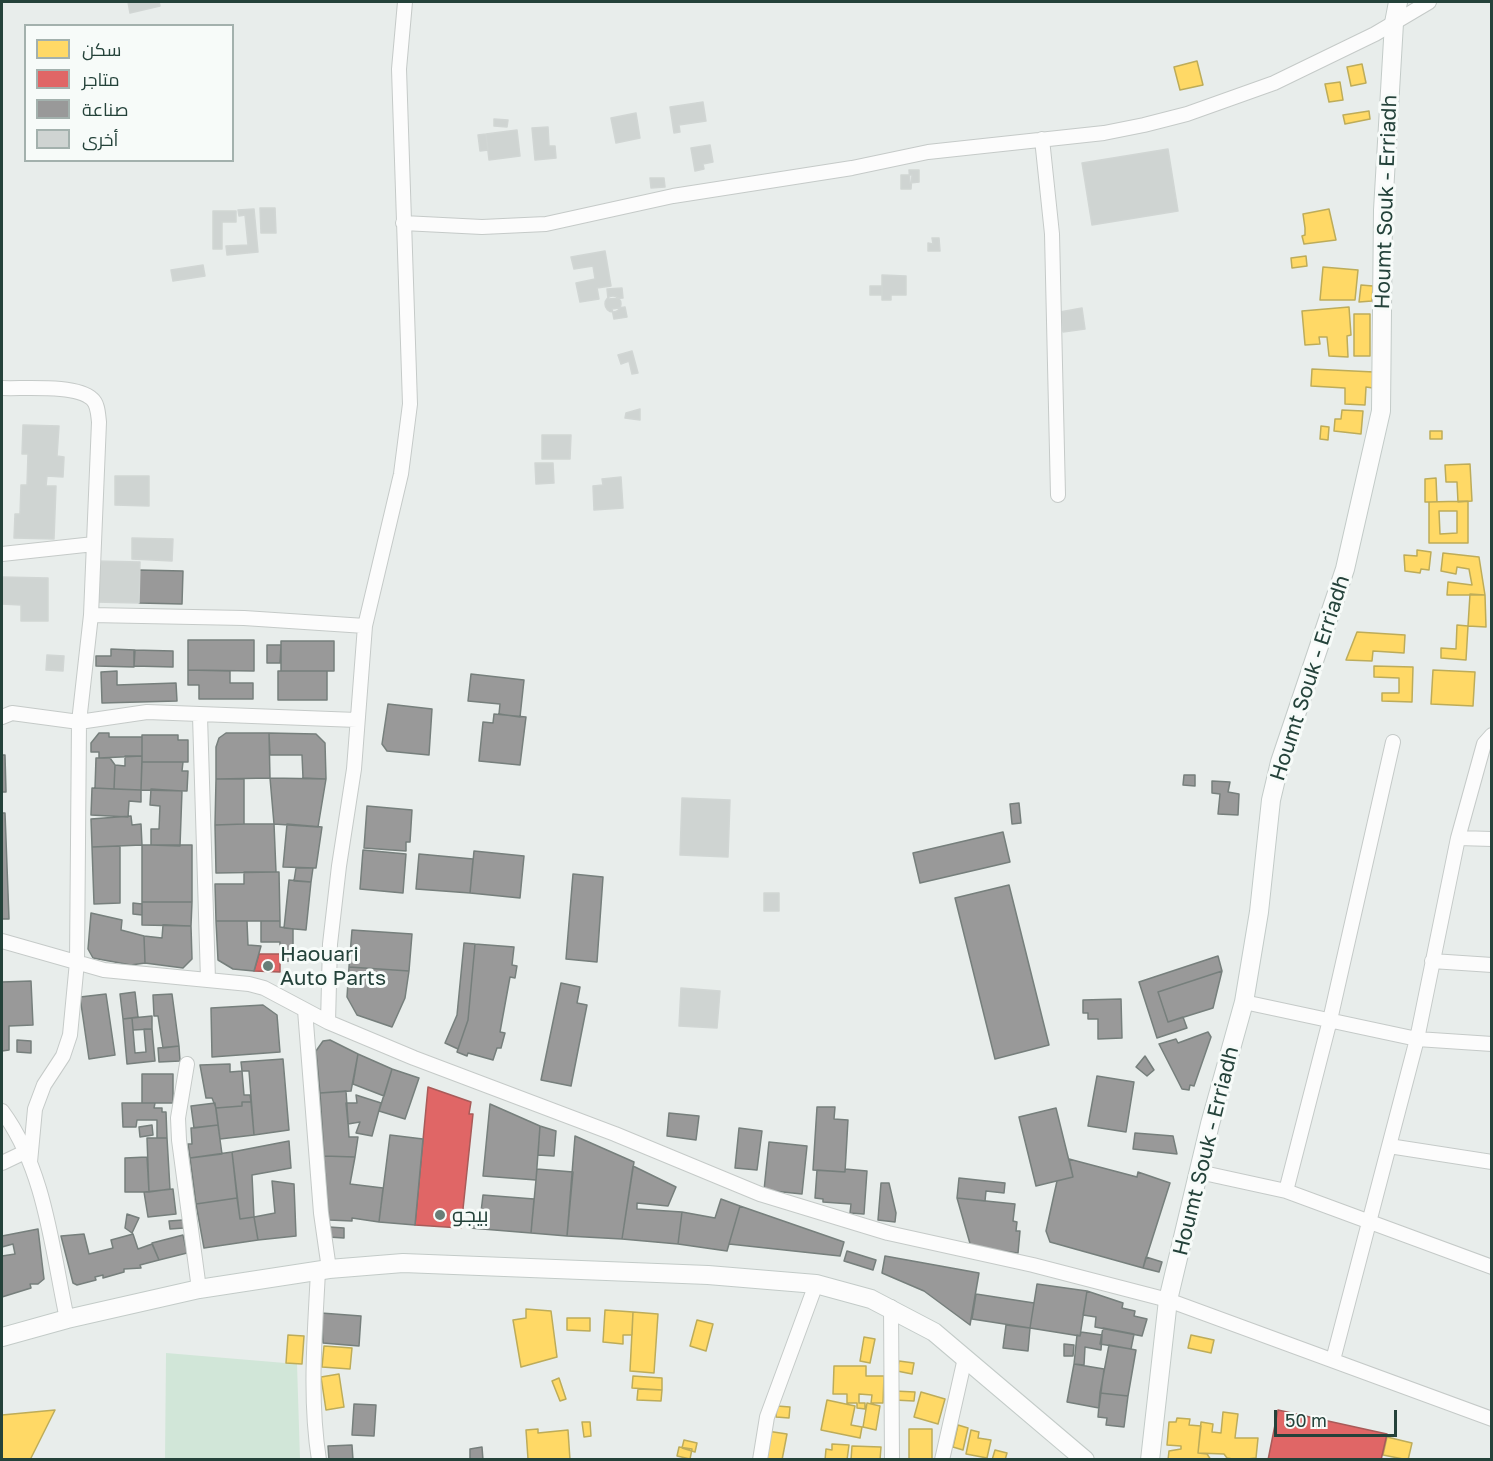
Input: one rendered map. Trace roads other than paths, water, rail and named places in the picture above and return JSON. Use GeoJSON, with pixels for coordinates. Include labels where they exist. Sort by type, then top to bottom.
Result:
{"type":"FeatureCollection","features":[{"type":"Feature","properties":{"kind":"street"},"geometry":{"type":"LineString","coordinates":[[328,1022],[330,944],[354,769],[365,626],[401,474],[410,404],[399,69],[405,2]]}},
{"type":"Feature","properties":{"kind":"street","name":"Houmt Souk - Erriadh"},"geometry":{"type":"LineString","coordinates":[[1149,1458],[1168,1300],[1244,1002],[1259,912],[1271,800],[1280,762],[1345,569],[1381,411],[1383,210],[1394,22],[1398,2]]}},
{"type":"Feature","properties":{"kind":"street"},"geometry":{"type":"LineString","coordinates":[[403,223],[482,227],[546,224],[673,196],[852,168],[928,152],[1104,133],[1187,114],[1306,68],[1429,2]]}},
{"type":"Feature","properties":{"kind":"street"},"geometry":{"type":"LineString","coordinates":[[1042,139],[1052,234],[1058,495]]}},
{"type":"Feature","properties":{"kind":"street"},"geometry":{"type":"LineString","coordinates":[[2,388],[70,390],[92,399],[96,405],[99,422],[91,615],[79,722],[77,962],[70,1035],[63,1056],[44,1085],[35,1108],[28,1157]]}},
{"type":"Feature","properties":{"kind":"street"},"geometry":{"type":"LineString","coordinates":[[2,554],[94,544]]}},
{"type":"Feature","properties":{"kind":"street"},"geometry":{"type":"LineString","coordinates":[[91,615],[244,618],[365,626]]}},
{"type":"Feature","properties":{"kind":"street"},"geometry":{"type":"LineString","coordinates":[[2,717],[12,713],[79,722],[147,712],[200,716],[357,720]]}},
{"type":"Feature","properties":{"kind":"street"},"geometry":{"type":"LineString","coordinates":[[200,716],[208,980]]}},
{"type":"Feature","properties":{"kind":"street"},"geometry":{"type":"LineString","coordinates":[[1333,1360],[1417,1039],[1458,838],[1484,744],[1491,735]]}},
{"type":"Feature","properties":{"kind":"street"},"geometry":{"type":"LineString","coordinates":[[1286,1191],[1330,1020],[1393,742]]}},
{"type":"Feature","properties":{"kind":"street"},"geometry":{"type":"LineString","coordinates":[[1458,838],[1491,839]]}},
{"type":"Feature","properties":{"kind":"street"},"geometry":{"type":"LineString","coordinates":[[2,941],[77,962],[133,974],[208,980],[264,988],[328,1022],[414,1058],[615,1134],[760,1194],[888,1233],[1033,1265],[1168,1300],[1491,1419]]}},
{"type":"Feature","properties":{"kind":"street"},"geometry":{"type":"LineString","coordinates":[[1432,962],[1491,965]]}},
{"type":"Feature","properties":{"kind":"street"},"geometry":{"type":"LineString","coordinates":[[1244,1002],[1417,1039],[1491,1044]]}},
{"type":"Feature","properties":{"kind":"street"},"geometry":{"type":"LineString","coordinates":[[305,1010],[321,1213],[323,1270],[314,1361],[314,1429],[319,1460]]}},
{"type":"Feature","properties":{"kind":"street"},"geometry":{"type":"LineString","coordinates":[[187,1064],[178,1118],[178,1140],[200,1289]]}},
{"type":"Feature","properties":{"kind":"street"},"geometry":{"type":"LineString","coordinates":[[2,1111],[14,1127],[28,1157],[44,1204],[67,1319]]}},
{"type":"Feature","properties":{"kind":"street"},"geometry":{"type":"LineString","coordinates":[[1389,1146],[1491,1162]]}},
{"type":"Feature","properties":{"kind":"street"},"geometry":{"type":"LineString","coordinates":[[2,1163],[28,1157]]}},
{"type":"Feature","properties":{"kind":"street"},"geometry":{"type":"LineString","coordinates":[[1199,1172],[1286,1191],[1491,1267]]}},
{"type":"Feature","properties":{"kind":"street"},"geometry":{"type":"LineString","coordinates":[[2,1337],[67,1319],[200,1289],[323,1270],[428,1263],[708,1275],[816,1284],[891,1307],[934,1332],[1082,1458]]}},
{"type":"Feature","properties":{"kind":"street"},"geometry":{"type":"LineString","coordinates":[[760,1460],[767,1417],[816,1284]]}},
{"type":"Feature","properties":{"kind":"street"},"geometry":{"type":"LineString","coordinates":[[891,1307],[892,1460]]}},
{"type":"Feature","properties":{"kind":"street"},"geometry":{"type":"LineString","coordinates":[[942,1460],[965,1358]]}},
{"type":"Feature","properties":{"kind":"place","name":"Haouari Auto Parts"},"geometry":{"type":"Point","coordinates":[268,966]}},
{"type":"Feature","properties":{"kind":"place","name":"بيجو"},"geometry":{"type":"Point","coordinates":[440,1215]}}]}
